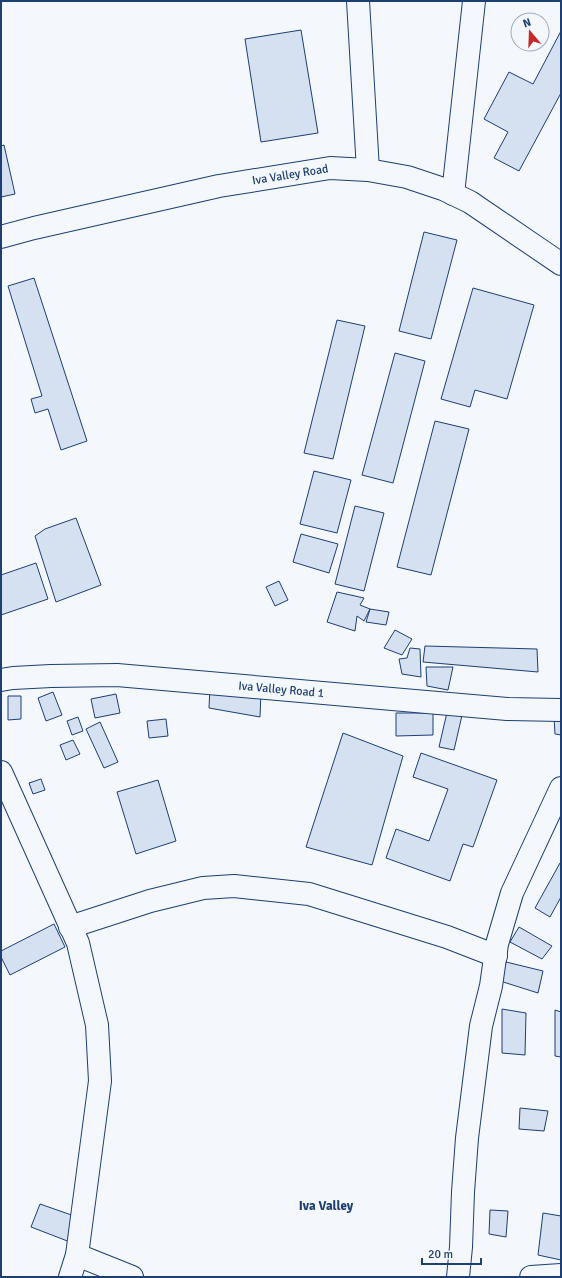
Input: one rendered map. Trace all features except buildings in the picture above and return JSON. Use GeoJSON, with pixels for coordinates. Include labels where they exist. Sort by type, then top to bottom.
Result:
{"type":"FeatureCollection","features":[{"type":"Feature","properties":{"kind":"street"},"geometry":{"type":"LineString","coordinates":[[358,1],[368,170]]}},
{"type":"Feature","properties":{"kind":"street"},"geometry":{"type":"LineString","coordinates":[[453,194],[474,1]]}},
{"type":"Feature","properties":{"kind":"street","name":"Iva Valley Road"},"geometry":{"type":"LineString","coordinates":[[1,237],[34,228],[219,186],[330,168],[368,170],[407,177],[443,189],[470,202],[561,264]]}},
{"type":"Feature","properties":{"kind":"street","name":"Iva Valley Road 1"},"geometry":{"type":"LineString","coordinates":[[1,680],[51,676],[117,675],[491,708],[561,710]]}},
{"type":"Feature","properties":{"kind":"street"},"geometry":{"type":"LineString","coordinates":[[1,772],[78,943],[97,1025],[100,1081],[78,1255],[70,1277]]}},
{"type":"Feature","properties":{"kind":"street"},"geometry":{"type":"LineString","coordinates":[[458,1277],[462,1247],[463,1192],[467,1138],[481,1026],[491,986],[497,944],[512,893],[561,788]]}},
{"type":"Feature","properties":{"kind":"street"},"geometry":{"type":"LineString","coordinates":[[70,927],[150,901],[203,888],[234,886],[309,894],[447,937],[496,956]]}},
{"type":"Feature","properties":{"kind":"street"},"geometry":{"type":"LineString","coordinates":[[78,1255],[132,1277]]}},
{"type":"Feature","properties":{"kind":"street"},"geometry":{"type":"LineString","coordinates":[[531,1277],[561,1275]]}},
{"type":"Feature","properties":{"kind":"district","name":"Iva Valley"},"geometry":{"type":"Point","coordinates":[326,1205]}}]}
